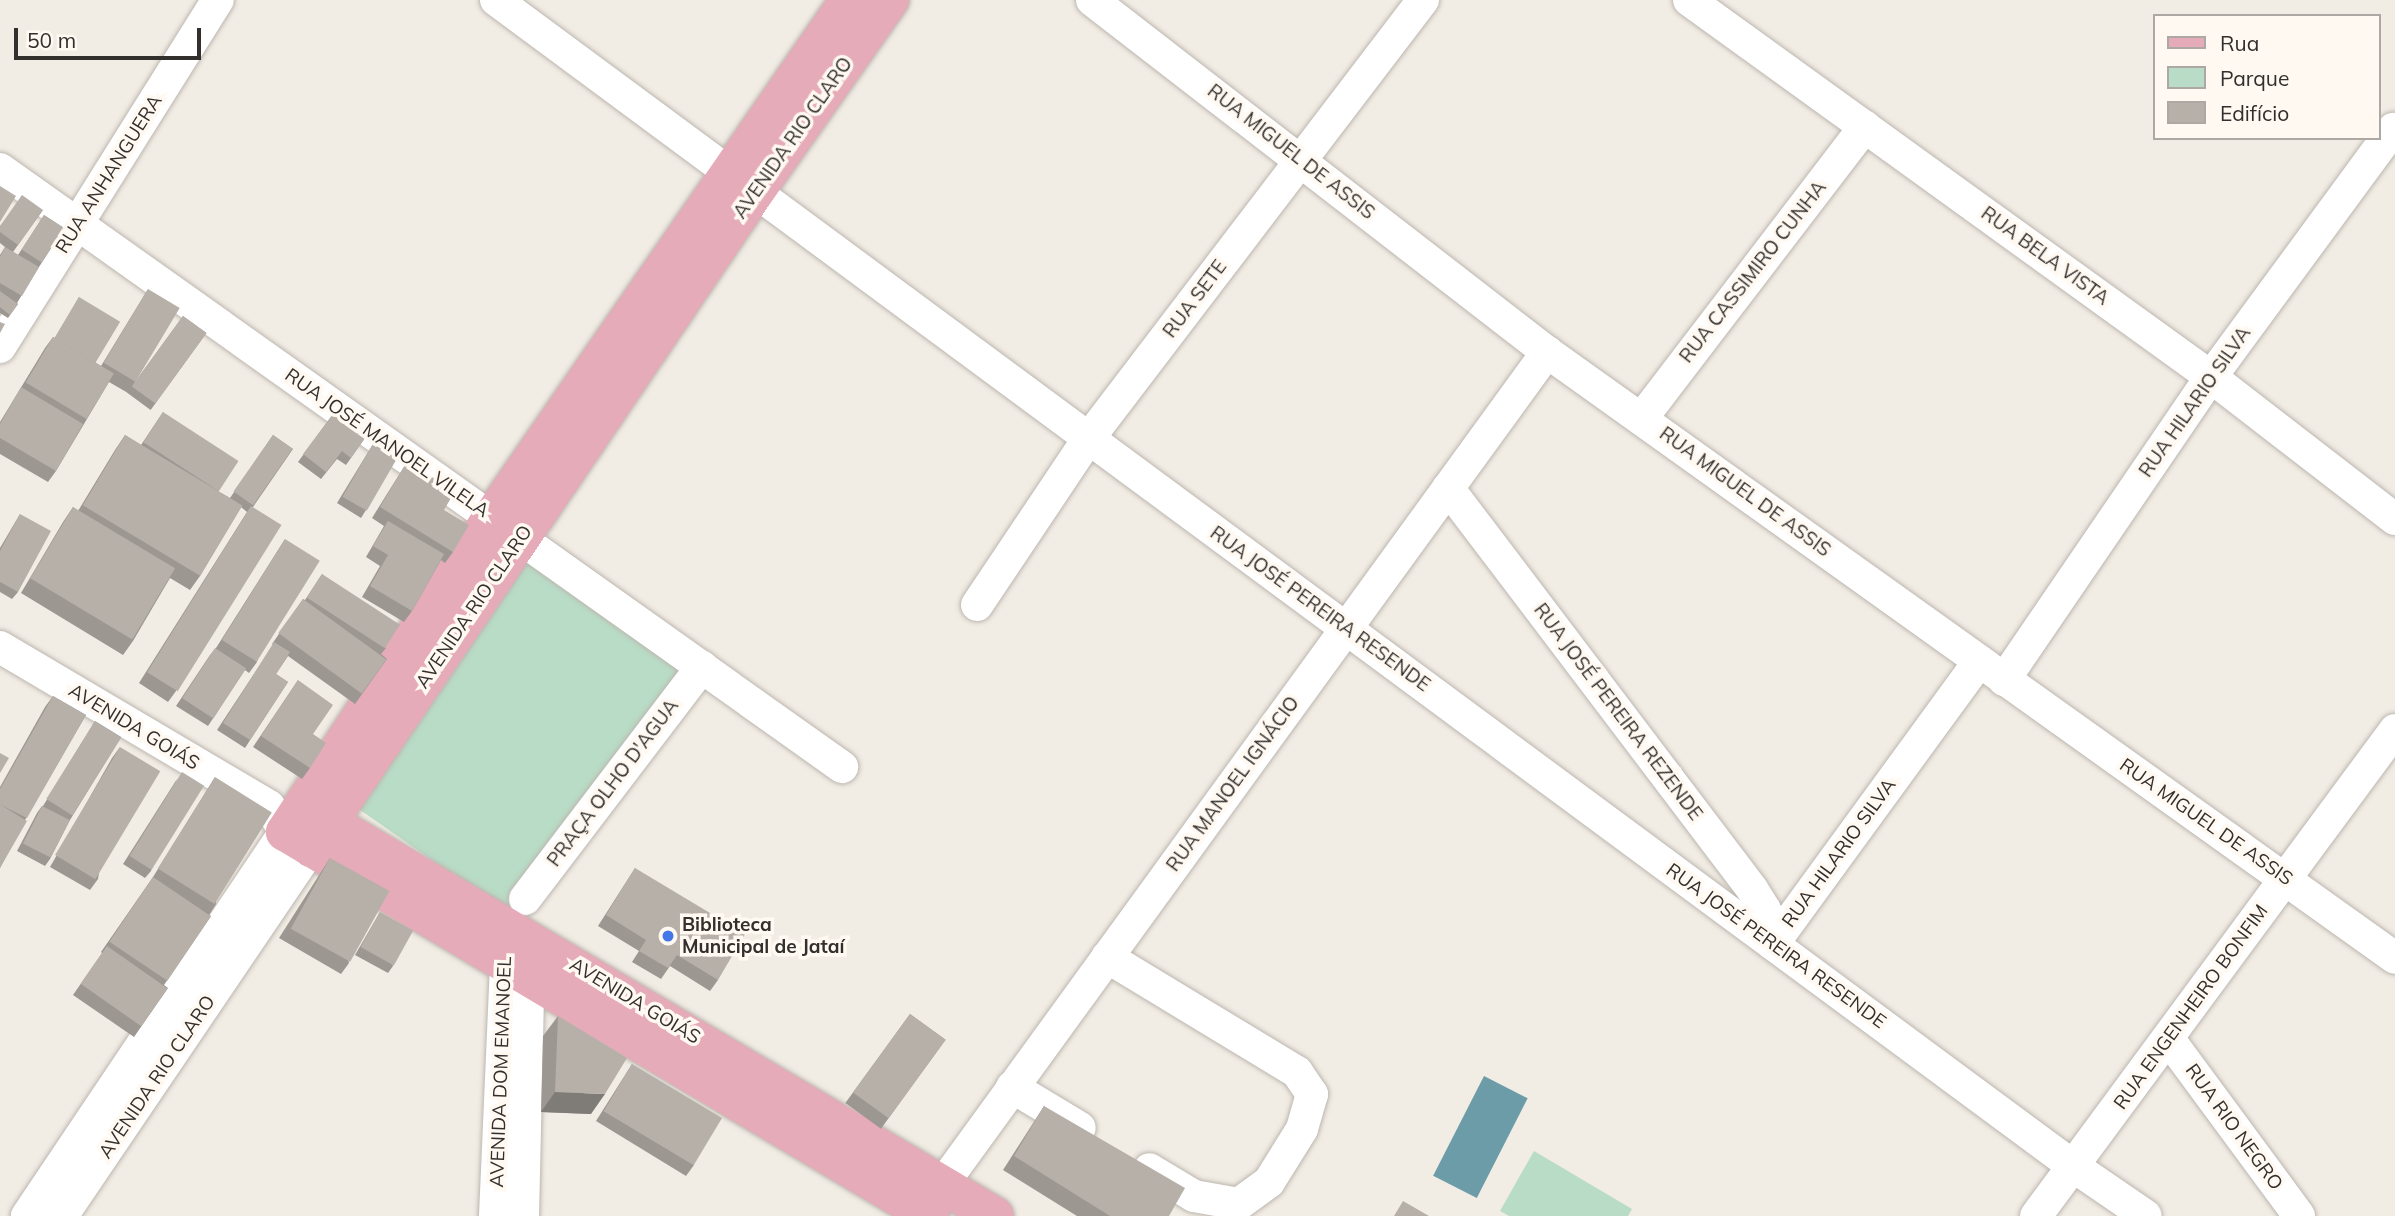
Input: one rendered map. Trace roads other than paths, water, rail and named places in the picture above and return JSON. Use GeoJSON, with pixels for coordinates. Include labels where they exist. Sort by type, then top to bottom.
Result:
{"type":"FeatureCollection","features":[{"type":"Feature","properties":{"kind":"main road","name":"AVENIDA RIO CLARO"},"geometry":{"type":"LineString","coordinates":[[827,61],[849,0]]}},
{"type":"Feature","properties":{"kind":"main road","name":"AVENIDA RIO CLARO"},"geometry":{"type":"LineString","coordinates":[[299,823],[507,527],[741,182],[827,61],[890,0]]}},
{"type":"Feature","properties":{"kind":"main road","name":"AVENIDA GOIÁS"},"geometry":{"type":"LineString","coordinates":[[299,823],[519,941],[928,1207],[995,1216]]}},
{"type":"Feature","properties":{"kind":"street","name":"RUA ANHANGUERA"},"geometry":{"type":"LineString","coordinates":[[0,347],[219,0]]}},
{"type":"Feature","properties":{"kind":"street","name":"RUA JOSÉ PEREIRA RESENDE"},"geometry":{"type":"LineString","coordinates":[[496,0],[2073,1166],[2146,1216]]}},
{"type":"Feature","properties":{"kind":"street","name":"RUA SETE"},"geometry":{"type":"LineString","coordinates":[[977,605],[1089,438],[1423,0]]}},
{"type":"Feature","properties":{"kind":"street","name":"RUA BELA VISTA"},"geometry":{"type":"LineString","coordinates":[[1689,0],[2211,377],[2395,519]]}},
{"type":"Feature","properties":{"kind":"street","name":"RUA MIGUEL DE ASSIS"},"geometry":{"type":"LineString","coordinates":[[1101,3],[1547,352],[2395,958]]}},
{"type":"Feature","properties":{"kind":"street","name":"RUA CASSIMIRO CUNHA"},"geometry":{"type":"LineString","coordinates":[[1642,418],[1865,126]]}},
{"type":"Feature","properties":{"kind":"street","name":"RUA HILARIO SILVA"},"geometry":{"type":"LineString","coordinates":[[2004,680],[2211,377],[2393,128]]}},
{"type":"Feature","properties":{"kind":"street","name":"RUA JOSÉ MANOEL VILELA"},"geometry":{"type":"LineString","coordinates":[[0,169],[842,767]]}},
{"type":"Feature","properties":{"kind":"street","name":"RUA MANOEL IGNÁCIO"},"geometry":{"type":"LineString","coordinates":[[928,1207],[1012,1087],[1547,352]]}},
{"type":"Feature","properties":{"kind":"street","name":"RUA JOSÉ PEREIRA REZENDE"},"geometry":{"type":"LineString","coordinates":[[1448,488],[1752,889],[1765,910],[1773,944]]}},
{"type":"Feature","properties":{"kind":"street","name":"AVENIDA GOIÁS"},"geometry":{"type":"LineString","coordinates":[[0,647],[299,823]]}},
{"type":"Feature","properties":{"kind":"street","name":"RUA HILARIO SILVA"},"geometry":{"type":"LineString","coordinates":[[1773,944],[1979,661]]}},
{"type":"Feature","properties":{"kind":"street","name":"PRAÇA OLHO D'AGUA"},"geometry":{"type":"LineString","coordinates":[[519,941],[702,667]]}},
{"type":"Feature","properties":{"kind":"street","name":"RUA ENGENHEIRO BONFIM"},"geometry":{"type":"LineString","coordinates":[[2036,1216],[2395,730]]}},
{"type":"Feature","properties":{"kind":"street","name":"AVENIDA RIO CLARO"},"geometry":{"type":"LineString","coordinates":[[27,1216],[63,1198],[210,971],[299,823]]}},
{"type":"Feature","properties":{"kind":"street","name":"AVENIDA DOM EMANOEL"},"geometry":{"type":"LineString","coordinates":[[495,1216],[519,941]]}},
{"type":"Feature","properties":{"kind":"street","name":"AVENIDA DOM EMANOEL"},"geometry":{"type":"LineString","coordinates":[[519,941],[523,1216]]}},
{"type":"Feature","properties":{"kind":"street"},"geometry":{"type":"LineString","coordinates":[[1012,1087],[1194,1196],[1239,1204],[1269,1182],[1302,1129],[1312,1094],[1297,1072],[1107,957]]}},
{"type":"Feature","properties":{"kind":"street","name":"RUA RIO NEGRO"},"geometry":{"type":"LineString","coordinates":[[2168,1038],[2299,1216]]}},
{"type":"Feature","properties":{"kind":"water"},"geometry":{"type":"Polygon","coordinates":[[[1484,1076],[1528,1098],[1477,1198],[1433,1176],[1484,1076]]]}},
{"type":"Feature","properties":{"kind":"place","name":"Biblioteca Municipal de Jataí"},"geometry":{"type":"Point","coordinates":[668,936]}}]}
